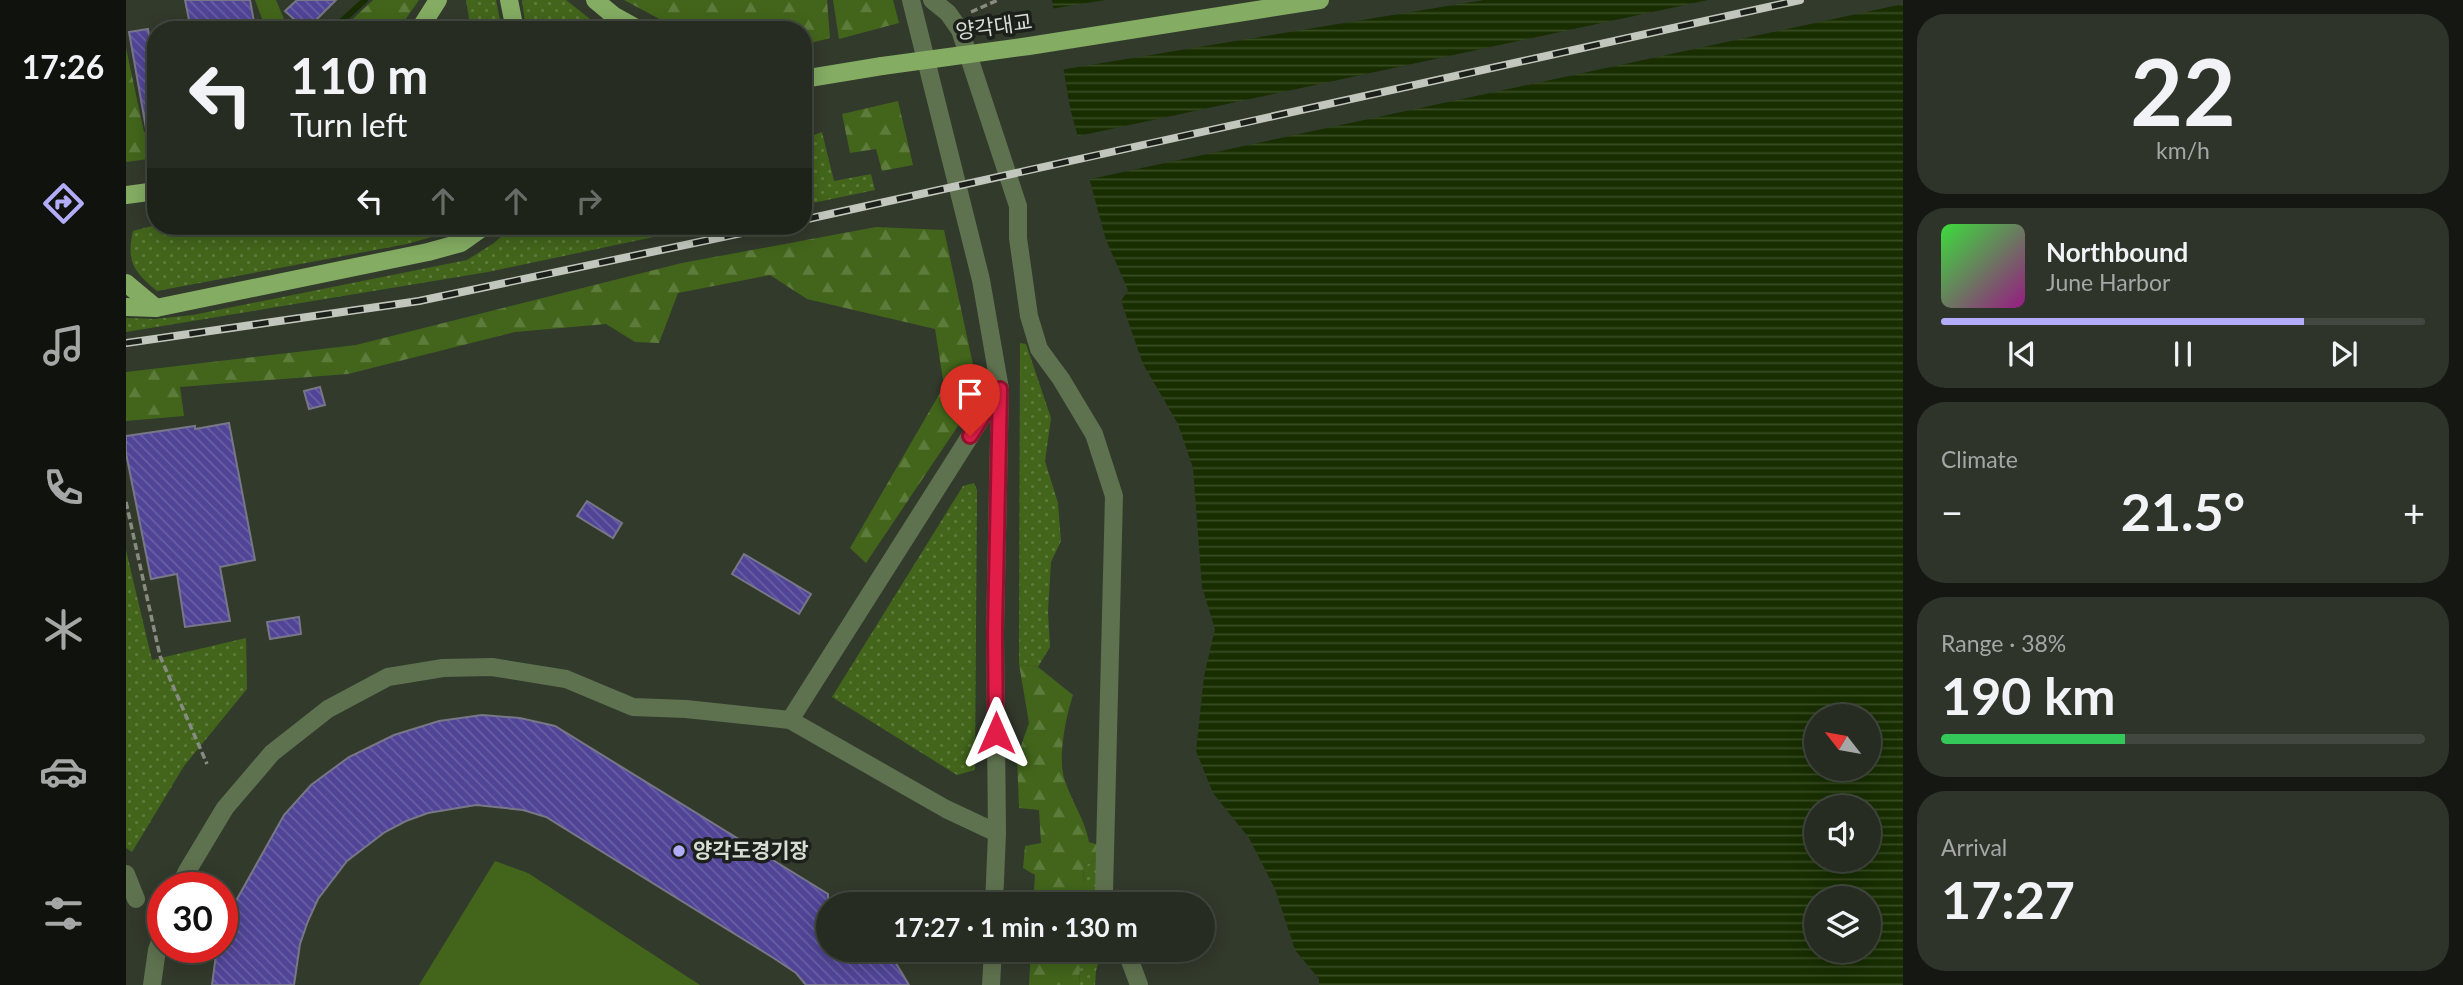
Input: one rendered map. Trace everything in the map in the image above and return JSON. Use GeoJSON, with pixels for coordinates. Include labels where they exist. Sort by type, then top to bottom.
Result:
{"type":"FeatureCollection","features":[{"type":"Feature","properties":{"kind":"main road"},"geometry":{"type":"LineString","coordinates":[[425,21],[438,0]]}},
{"type":"Feature","properties":{"kind":"main road"},"geometry":{"type":"LineString","coordinates":[[509,0],[512,21]]}},
{"type":"Feature","properties":{"kind":"main road"},"geometry":{"type":"LineString","coordinates":[[595,0],[624,21]]}},
{"type":"Feature","properties":{"kind":"main road","name":"양각대교"},"geometry":{"type":"LineString","coordinates":[[812,77],[1320,0]]}},
{"type":"Feature","properties":{"kind":"main road"},"geometry":{"type":"LineString","coordinates":[[127,199],[147,193]]}},
{"type":"Feature","properties":{"kind":"main road"},"geometry":{"type":"LineString","coordinates":[[126,307],[156,308],[428,253],[461,243],[472,235]]}},
{"type":"Feature","properties":{"kind":"main road"},"geometry":{"type":"LineString","coordinates":[[126,283],[156,308]]}},
{"type":"Feature","properties":{"kind":"street"},"geometry":{"type":"LineString","coordinates":[[911,0],[981,280],[1000,389],[995,633],[997,833],[995,892]]}},
{"type":"Feature","properties":{"kind":"street"},"geometry":{"type":"LineString","coordinates":[[932,0],[948,13],[960,30],[1018,206],[1018,238],[1029,316],[1040,349],[1094,434],[1114,496],[1104,892]]}},
{"type":"Feature","properties":{"kind":"street"},"geometry":{"type":"LineString","coordinates":[[790,720],[1000,389]]}},
{"type":"Feature","properties":{"kind":"street"},"geometry":{"type":"LineString","coordinates":[[187,872],[225,808],[272,753],[328,709],[388,677],[443,668],[492,667],[566,679],[633,707],[685,709],[790,720],[946,809],[997,833]]}},
{"type":"Feature","properties":{"kind":"street"},"geometry":{"type":"LineString","coordinates":[[126,874],[136,899]]}},
{"type":"Feature","properties":{"kind":"street"},"geometry":{"type":"LineString","coordinates":[[991,985],[992,962]]}},
{"type":"Feature","properties":{"kind":"street"},"geometry":{"type":"LineString","coordinates":[[1130,962],[1139,985]]}},
{"type":"Feature","properties":{"kind":"street"},"geometry":{"type":"LineString","coordinates":[[152,985],[155,963]]}},
{"type":"Feature","properties":{"kind":"path"},"geometry":{"type":"LineString","coordinates":[[948,13],[969,13],[999,0]]}},
{"type":"Feature","properties":{"kind":"path"},"geometry":{"type":"LineString","coordinates":[[126,502],[160,656],[207,764]]}},
{"type":"Feature","properties":{"kind":"green space"},"geometry":{"type":"Polygon","coordinates":[[[255,0],[276,0],[285,21],[263,21],[255,0]]]}},
{"type":"Feature","properties":{"kind":"green space"},"geometry":{"type":"Polygon","coordinates":[[[373,0],[419,0],[404,21],[351,21],[373,0]]]}},
{"type":"Feature","properties":{"kind":"green space"},"geometry":{"type":"Polygon","coordinates":[[[466,0],[496,0],[500,21],[470,21],[466,0]]]}},
{"type":"Feature","properties":{"kind":"green space"},"geometry":{"type":"Polygon","coordinates":[[[522,0],[566,0],[593,21],[525,21],[522,0]]]}},
{"type":"Feature","properties":{"kind":"green space"},"geometry":{"type":"Polygon","coordinates":[[[624,0],[827,0],[830,38],[812,43],[812,21],[663,21],[624,0]]]}},
{"type":"Feature","properties":{"kind":"green space"},"geometry":{"type":"Polygon","coordinates":[[[833,0],[893,0],[899,23],[839,39],[833,0]]]}},
{"type":"Feature","properties":{"kind":"green space"},"geometry":{"type":"Polygon","coordinates":[[[126,48],[144,132],[147,132],[147,159],[126,162],[126,48]]]}},
{"type":"Feature","properties":{"kind":"green space"},"geometry":{"type":"Polygon","coordinates":[[[898,101],[913,165],[882,171],[876,149],[850,153],[842,114],[898,101]]]}},
{"type":"Feature","properties":{"kind":"green space"},"geometry":{"type":"Polygon","coordinates":[[[822,132],[834,181],[871,174],[875,190],[812,203],[812,136],[822,132]]]}},
{"type":"Feature","properties":{"kind":"green space"},"geometry":{"type":"Polygon","coordinates":[[[147,227],[147,235],[437,235],[407,244],[157,291],[137,272],[131,259],[133,231],[147,227]]]}},
{"type":"Feature","properties":{"kind":"green space"},"geometry":{"type":"Polygon","coordinates":[[[876,227],[944,230],[977,383],[968,411],[866,563],[850,548],[944,386],[935,329],[807,299],[770,275],[678,293],[659,343],[635,342],[606,324],[515,332],[348,374],[180,387],[184,416],[126,421],[126,372],[356,345],[682,263],[876,227]]]}},
{"type":"Feature","properties":{"kind":"green space"},"geometry":{"type":"Polygon","coordinates":[[[503,235],[663,235],[488,272],[126,332],[126,318],[155,319],[193,315],[467,260],[503,235]]]}},
{"type":"Feature","properties":{"kind":"green space"},"geometry":{"type":"Polygon","coordinates":[[[1020,343],[1026,344],[1051,418],[1045,461],[1058,503],[1061,541],[1051,562],[1048,611],[1050,647],[1038,667],[1019,664],[1020,343]]]}},
{"type":"Feature","properties":{"kind":"green space"},"geometry":{"type":"Polygon","coordinates":[[[974,483],[977,490],[975,770],[957,775],[832,697],[963,486],[974,483]]]}},
{"type":"Feature","properties":{"kind":"green space"},"geometry":{"type":"Polygon","coordinates":[[[126,550],[152,660],[246,638],[247,689],[184,766],[132,852],[126,848],[126,550]]]}},
{"type":"Feature","properties":{"kind":"green space"},"geometry":{"type":"Polygon","coordinates":[[[1019,664],[1038,667],[1073,695],[1063,738],[1063,772],[1089,842],[1099,845],[1100,858],[1084,866],[1083,892],[1034,892],[1035,875],[1023,868],[1025,846],[1041,843],[1039,810],[1019,808],[1017,757],[1029,723],[1019,664]]]}},
{"type":"Feature","properties":{"kind":"green space"},"geometry":{"type":"Polygon","coordinates":[[[1100,858],[1101,892],[1083,892],[1084,866],[1100,858]]]}},
{"type":"Feature","properties":{"kind":"green space"},"geometry":{"type":"Polygon","coordinates":[[[495,861],[528,873],[700,985],[419,985],[495,861]]]}},
{"type":"Feature","properties":{"kind":"green space"},"geometry":{"type":"Polygon","coordinates":[[[1030,962],[1080,962],[1079,985],[1029,985],[1030,962]]]}},
{"type":"Feature","properties":{"kind":"green space"},"geometry":{"type":"Polygon","coordinates":[[[1080,962],[1099,962],[1095,985],[1079,985],[1080,962]]]}},
{"type":"Feature","properties":{"kind":"shaded area"},"geometry":{"type":"Polygon","coordinates":[[[1052,0],[1903,0],[1903,985],[1319,985],[1319,979],[1295,950],[1275,889],[1249,838],[1213,793],[1196,751],[1204,676],[1215,629],[1202,587],[1193,468],[1178,424],[1143,364],[1121,301],[1128,290],[1106,240],[1070,108],[1052,0]]]}},
{"type":"Feature","properties":{"kind":"pier"},"geometry":{"type":"Polygon","coordinates":[[[1105,0],[1484,0],[1060,70],[1050,9],[1105,0]]]}},
{"type":"Feature","properties":{"kind":"pier"},"geometry":{"type":"Polygon","coordinates":[[[1708,0],[1903,0],[1903,4],[1086,180],[1074,137],[1708,0]]]}},
{"type":"Feature","properties":{"kind":"building"},"geometry":{"type":"Polygon","coordinates":[[[185,0],[250,0],[254,21],[189,21],[185,0]]]}},
{"type":"Feature","properties":{"kind":"building"},"geometry":{"type":"Polygon","coordinates":[[[297,0],[336,0],[315,21],[296,21],[285,11],[297,0]]]}},
{"type":"Feature","properties":{"kind":"building"},"geometry":{"type":"Polygon","coordinates":[[[147,29],[147,134],[129,32],[147,29]]]}},
{"type":"Feature","properties":{"kind":"building"},"geometry":{"type":"Polygon","coordinates":[[[320,387],[325,405],[309,409],[304,391],[320,387]]]}},
{"type":"Feature","properties":{"kind":"building"},"geometry":{"type":"Polygon","coordinates":[[[229,423],[255,560],[220,567],[230,621],[185,627],[177,574],[151,579],[126,453],[126,436],[229,423]]]}},
{"type":"Feature","properties":{"kind":"building"},"geometry":{"type":"Polygon","coordinates":[[[587,501],[622,523],[613,538],[577,516],[587,501]]]}},
{"type":"Feature","properties":{"kind":"building"},"geometry":{"type":"Polygon","coordinates":[[[744,554],[811,594],[799,614],[732,574],[744,554]]]}},
{"type":"Feature","properties":{"kind":"building"},"geometry":{"type":"Polygon","coordinates":[[[299,617],[301,634],[270,639],[267,622],[299,617]]]}},
{"type":"Feature","properties":{"kind":"building","name":"양각도경기장"},"geometry":{"type":"Polygon","coordinates":[[[482,715],[520,718],[555,726],[825,892],[816,892],[816,962],[895,962],[909,985],[806,985],[796,973],[775,959],[546,817],[523,810],[476,805],[428,813],[406,821],[385,832],[347,861],[318,899],[308,921],[300,944],[294,985],[212,985],[215,963],[238,963],[238,897],[284,815],[311,785],[349,757],[394,735],[439,721],[482,715]]]}},
{"type":"Feature","properties":{"kind":"waterway"},"geometry":{"type":"LineString","coordinates":[[342,21],[365,0]]}},
{"type":"Feature","properties":{"kind":"railway"},"geometry":{"type":"LineString","coordinates":[[812,218],[1800,0]]}},
{"type":"Feature","properties":{"kind":"railway"},"geometry":{"type":"LineString","coordinates":[[126,343],[419,301],[732,235]]}},
{"type":"Feature","properties":{"kind":"place","name":"양각도경기장"},"geometry":{"type":"Point","coordinates":[679,851]}},
{"type":"Feature","properties":{"kind":"route"},"geometry":{"type":"LineString","coordinates":[[970,436],[1000,389],[995,633],[996,733]]}}]}
